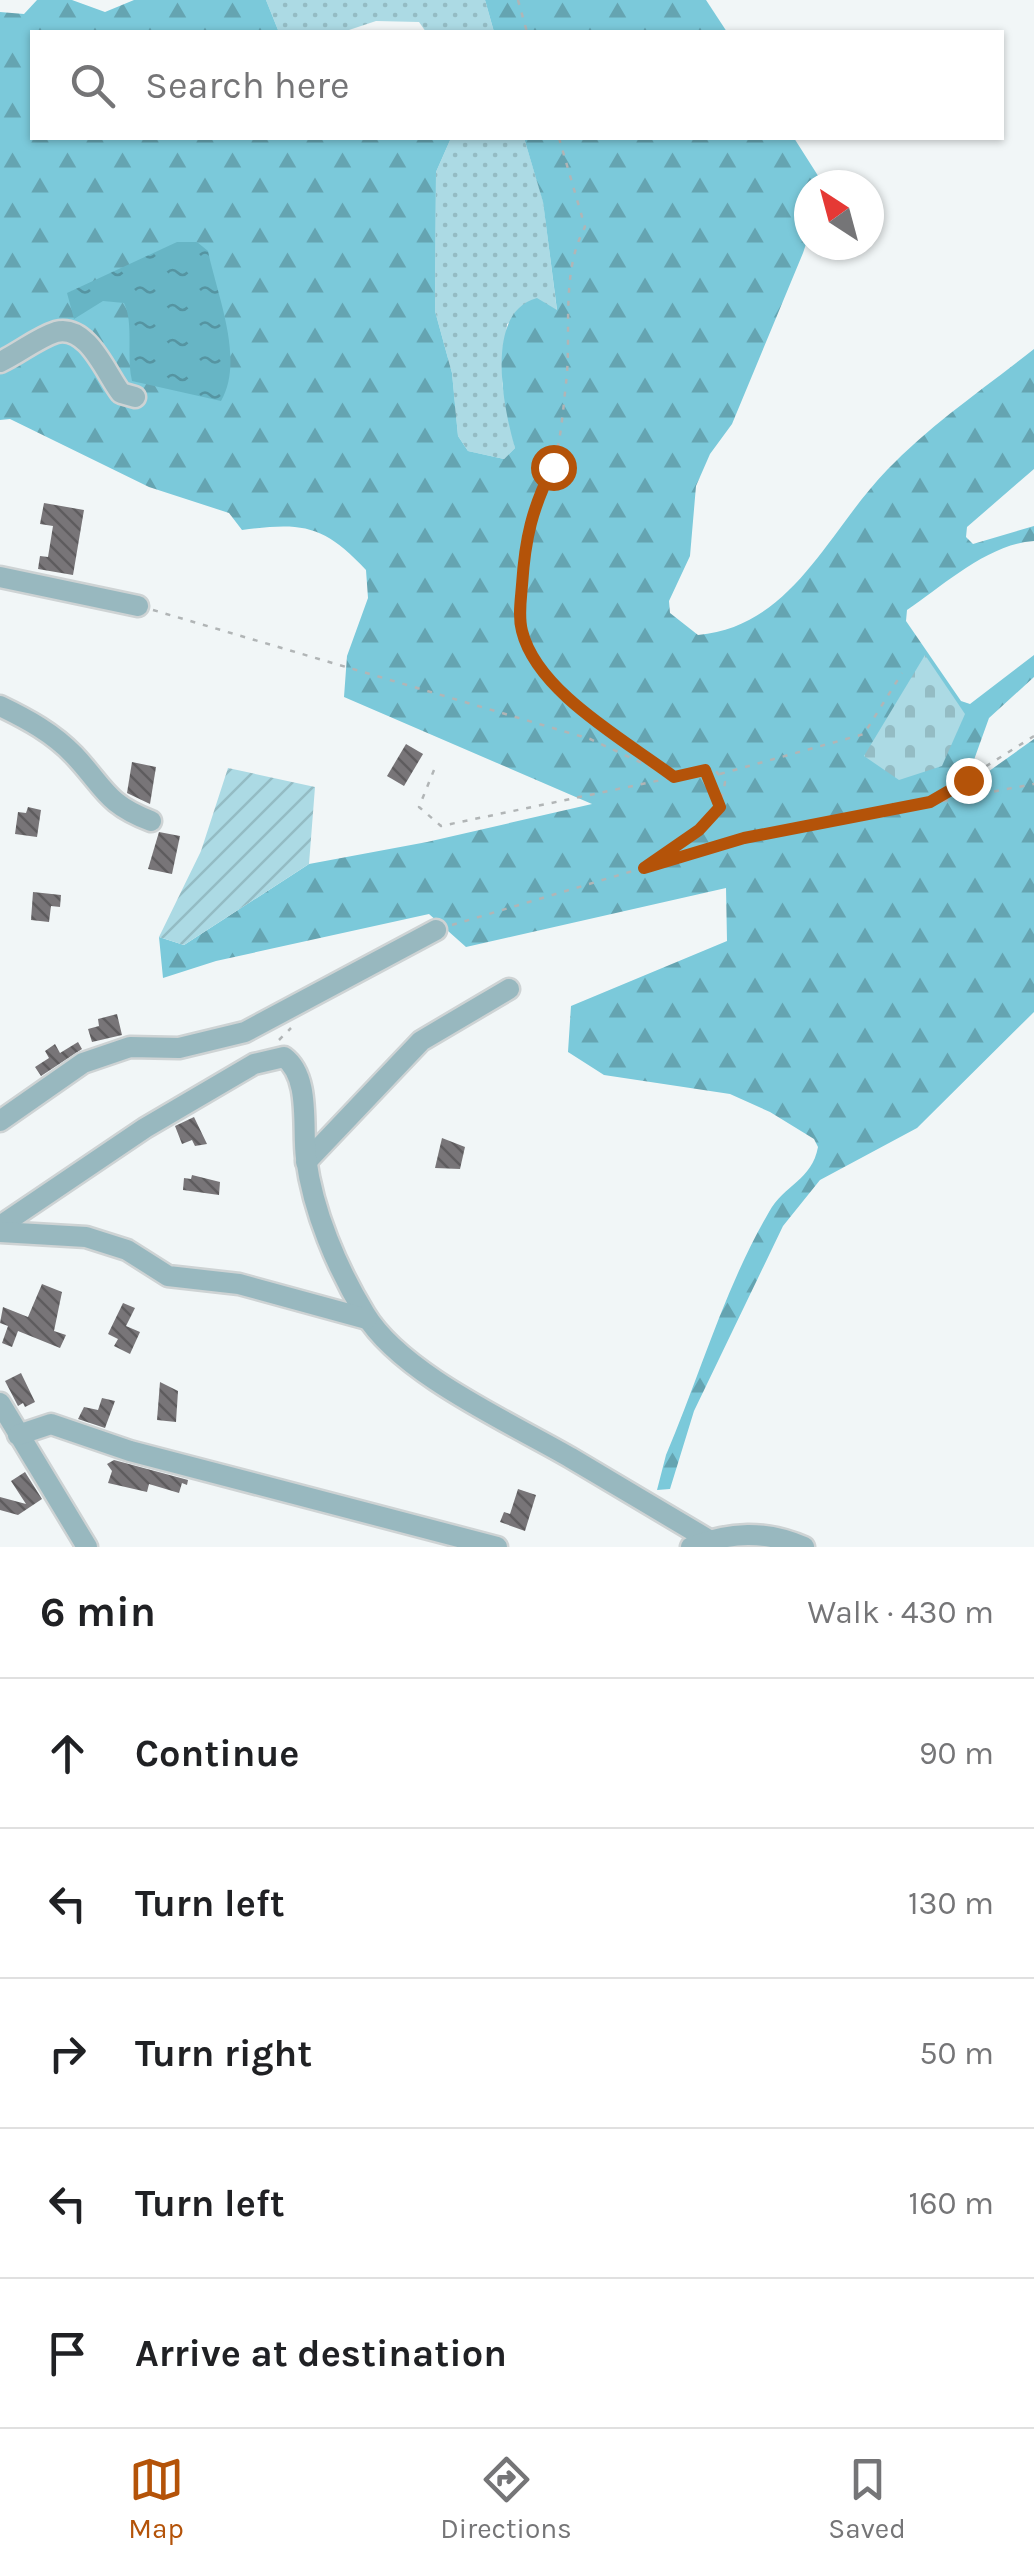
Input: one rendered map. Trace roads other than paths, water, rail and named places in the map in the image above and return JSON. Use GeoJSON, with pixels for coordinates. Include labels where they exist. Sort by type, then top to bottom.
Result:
{"type":"FeatureCollection","features":[{"type":"Feature","properties":{"kind":"street"},"geometry":{"type":"LineString","coordinates":[[0,362],[56,332],[67,332],[92,348],[121,393],[135,397]]}},
{"type":"Feature","properties":{"kind":"street"},"geometry":{"type":"LineString","coordinates":[[0,577],[138,606]]}},
{"type":"Feature","properties":{"kind":"street"},"geometry":{"type":"LineString","coordinates":[[0,706],[32,721],[71,752],[120,810],[151,821]]}},
{"type":"Feature","properties":{"kind":"street"},"geometry":{"type":"LineString","coordinates":[[0,1121],[82,1062],[130,1047],[179,1048],[245,1032],[436,930]]}},
{"type":"Feature","properties":{"kind":"street"},"geometry":{"type":"LineString","coordinates":[[306,1162],[420,1041],[509,989]]}},
{"type":"Feature","properties":{"kind":"street"},"geometry":{"type":"LineString","coordinates":[[0,1230],[145,1128],[254,1064],[284,1056],[294,1064],[300,1081],[306,1162],[334,1257],[368,1319],[394,1348],[478,1407],[700,1544],[773,1535],[804,1547]]}},
{"type":"Feature","properties":{"kind":"street"},"geometry":{"type":"LineString","coordinates":[[0,1230],[86,1237],[126,1250],[168,1276],[239,1284],[368,1319]]}},
{"type":"Feature","properties":{"kind":"street"},"geometry":{"type":"LineString","coordinates":[[0,1402],[87,1547]]}},
{"type":"Feature","properties":{"kind":"street"},"geometry":{"type":"LineString","coordinates":[[18,1434],[51,1424],[130,1450],[221,1471],[403,1536],[496,1547]]}},
{"type":"Feature","properties":{"kind":"water"},"geometry":{"type":"Polygon","coordinates":[[[177,242],[197,242],[208,251],[230,347],[228,385],[221,401],[132,381],[129,320],[124,303],[103,301],[74,319],[67,293],[177,242]]]}}]}
